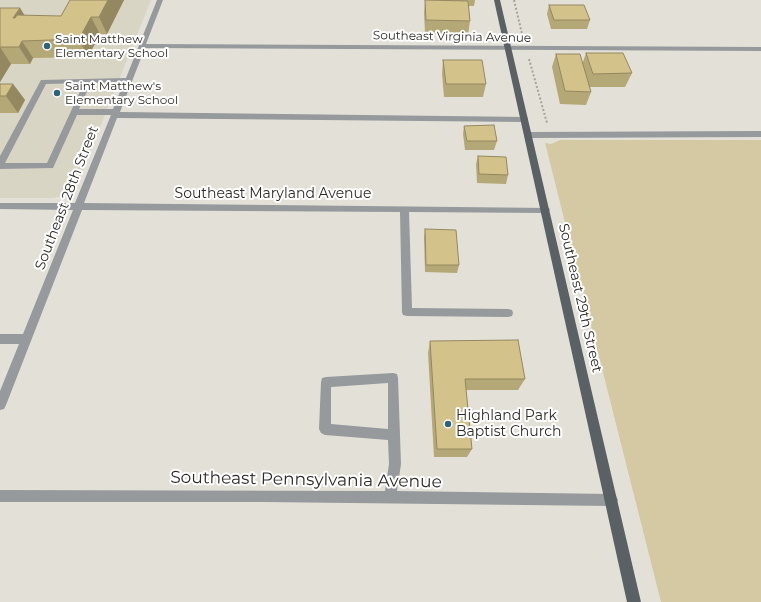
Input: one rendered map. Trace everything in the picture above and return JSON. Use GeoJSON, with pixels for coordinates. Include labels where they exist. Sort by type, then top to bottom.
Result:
{"type":"FeatureCollection","features":[{"type":"Feature","properties":{"kind":"main road","name":"Southeast 29th Street"},"geometry":{"type":"LineString","coordinates":[[497,0],[634,602]]}},
{"type":"Feature","properties":{"kind":"street","name":"Southeast 28th Street"},"geometry":{"type":"LineString","coordinates":[[0,405],[160,0]]}},
{"type":"Feature","properties":{"kind":"street","name":"Southeast Virginia Avenue"},"geometry":{"type":"LineString","coordinates":[[142,46],[508,49],[761,49]]}},
{"type":"Feature","properties":{"kind":"street"},"geometry":{"type":"LineString","coordinates":[[88,82],[50,166],[0,165],[44,82],[128,80]]}},
{"type":"Feature","properties":{"kind":"street"},"geometry":{"type":"LineString","coordinates":[[74,112],[115,114],[524,119]]}},
{"type":"Feature","properties":{"kind":"street"},"geometry":{"type":"LineString","coordinates":[[528,135],[761,134]]}},
{"type":"Feature","properties":{"kind":"street","name":"Southeast Maryland Avenue"},"geometry":{"type":"LineString","coordinates":[[0,206],[546,210]]}},
{"type":"Feature","properties":{"kind":"street"},"geometry":{"type":"LineString","coordinates":[[404,209],[407,312],[508,314]]}},
{"type":"Feature","properties":{"kind":"street"},"geometry":{"type":"LineString","coordinates":[[0,339],[27,339]]}},
{"type":"Feature","properties":{"kind":"street"},"geometry":{"type":"LineString","coordinates":[[390,498],[395,464],[393,378],[326,382],[324,429],[394,435]]}},
{"type":"Feature","properties":{"kind":"street","name":"Southeast Pennsylvania Avenue"},"geometry":{"type":"LineString","coordinates":[[0,496],[612,500]]}},
{"type":"Feature","properties":{"kind":"path"},"geometry":{"type":"LineString","coordinates":[[514,0],[550,135]]}},
{"type":"Feature","properties":{"kind":"shaded area","name":"Saint Matthew's Elementary School"},"geometry":{"type":"Polygon","coordinates":[[[0,0],[151,0],[76,187],[69,194],[53,198],[0,198],[0,0]]]}},
{"type":"Feature","properties":{"kind":"shaded area"},"geometry":{"type":"Polygon","coordinates":[[[560,140],[761,140],[761,602],[661,602],[545,143],[551,144],[560,140]]]}},
{"type":"Feature","properties":{"kind":"building"},"geometry":{"type":"Polygon","coordinates":[[[70,0],[108,0],[99,17],[91,17],[79,39],[22,41],[19,47],[0,47],[0,8],[20,8],[13,18],[17,15],[61,16],[70,0]]]}},
{"type":"Feature","properties":{"kind":"building"},"geometry":{"type":"Polygon","coordinates":[[[425,0],[468,1],[470,21],[426,20],[425,0]]]}},
{"type":"Feature","properties":{"kind":"building"},"geometry":{"type":"Polygon","coordinates":[[[549,5],[584,5],[590,20],[554,20],[549,5]]]}},
{"type":"Feature","properties":{"kind":"building"},"geometry":{"type":"Polygon","coordinates":[[[586,53],[623,53],[632,73],[593,74],[586,53]]]}},
{"type":"Feature","properties":{"kind":"building"},"geometry":{"type":"Polygon","coordinates":[[[556,54],[580,54],[591,92],[565,91],[556,54]]]}},
{"type":"Feature","properties":{"kind":"building"},"geometry":{"type":"Polygon","coordinates":[[[443,60],[482,60],[486,84],[446,84],[443,60]]]}},
{"type":"Feature","properties":{"kind":"building"},"geometry":{"type":"Polygon","coordinates":[[[0,84],[13,84],[6,96],[0,96],[0,84]]]}},
{"type":"Feature","properties":{"kind":"building"},"geometry":{"type":"Polygon","coordinates":[[[494,125],[497,141],[467,141],[464,126],[494,125]]]}},
{"type":"Feature","properties":{"kind":"building"},"geometry":{"type":"Polygon","coordinates":[[[478,156],[506,157],[508,175],[479,174],[478,156]]]}},
{"type":"Feature","properties":{"kind":"building"},"geometry":{"type":"Polygon","coordinates":[[[425,229],[456,230],[459,265],[426,265],[425,229]]]}},
{"type":"Feature","properties":{"kind":"building","name":"Highland Park Baptist Church"},"geometry":{"type":"Polygon","coordinates":[[[518,340],[525,379],[465,379],[472,449],[437,449],[430,341],[518,340]]]}},
{"type":"Feature","properties":{"kind":"place","name":"Saint Matthew Elementary School"},"geometry":{"type":"Point","coordinates":[47,46]}},
{"type":"Feature","properties":{"kind":"place","name":"Saint Matthew's Elementary School"},"geometry":{"type":"Point","coordinates":[57,93]}},
{"type":"Feature","properties":{"kind":"place","name":"Highland Park Baptist Church"},"geometry":{"type":"Point","coordinates":[448,424]}}]}
